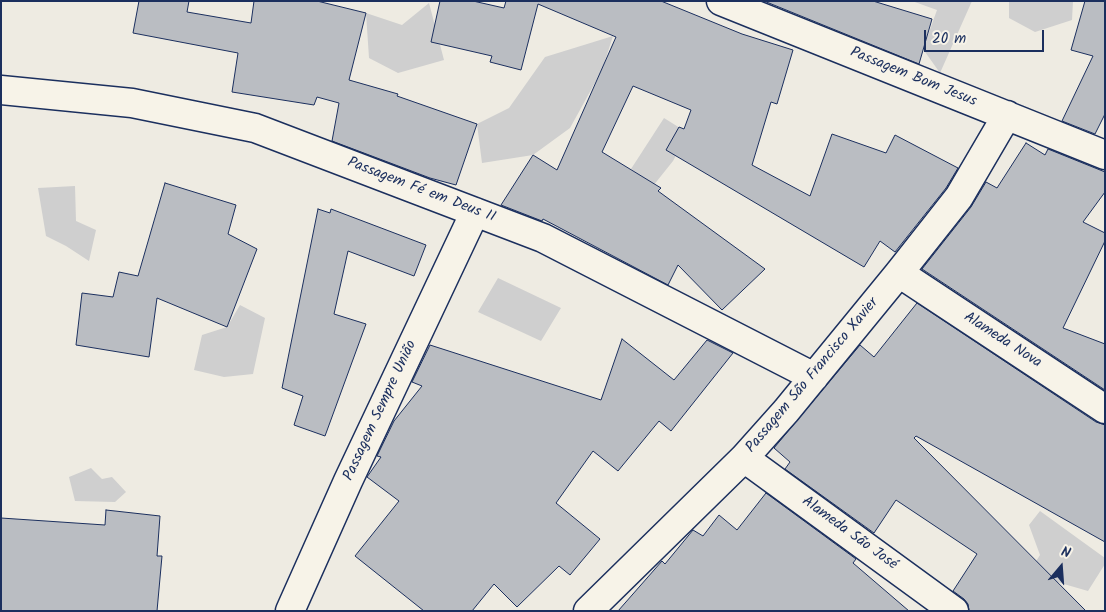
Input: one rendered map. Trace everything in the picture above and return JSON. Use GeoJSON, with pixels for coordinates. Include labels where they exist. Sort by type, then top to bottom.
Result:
{"type":"FeatureCollection","features":[{"type":"Feature","properties":{"kind":"street","name":"Passagem Bom Jesus"},"geometry":{"type":"LineString","coordinates":[[720,1],[1105,155]]}},
{"type":"Feature","properties":{"kind":"street","name":"Passagem Fé em Deus II"},"geometry":{"type":"LineString","coordinates":[[1,90],[132,103],[255,128],[543,238],[814,377]]}},
{"type":"Feature","properties":{"kind":"street","name":"Passagem São Francisco Xavier"},"geometry":{"type":"LineString","coordinates":[[588,611],[744,458],[814,377],[958,197],[1007,115]]}},
{"type":"Feature","properties":{"kind":"street","name":"Passagem Sempre União"},"geometry":{"type":"LineString","coordinates":[[290,611],[348,481],[475,212]]}},
{"type":"Feature","properties":{"kind":"street","name":"Alameda Nova"},"geometry":{"type":"LineString","coordinates":[[899,273],[1105,408]]}},
{"type":"Feature","properties":{"kind":"street","name":"Alameda São José"},"geometry":{"type":"LineString","coordinates":[[744,458],[954,611]]}},
{"type":"Feature","properties":{"kind":"shaded area"},"geometry":{"type":"Polygon","coordinates":[[[912,1],[972,1],[940,73],[923,49],[937,10],[912,1]]]}},
{"type":"Feature","properties":{"kind":"shaded area"},"geometry":{"type":"Polygon","coordinates":[[[1009,1],[1073,1],[1072,20],[1035,32],[1009,18],[1009,1]]]}},
{"type":"Feature","properties":{"kind":"shaded area"},"geometry":{"type":"Polygon","coordinates":[[[429,3],[444,60],[398,73],[369,58],[366,13],[402,25],[429,3]]]}},
{"type":"Feature","properties":{"kind":"shaded area"},"geometry":{"type":"Polygon","coordinates":[[[613,36],[602,70],[570,128],[533,155],[482,163],[477,124],[509,108],[545,57],[613,36]]]}},
{"type":"Feature","properties":{"kind":"shaded area"},"geometry":{"type":"Polygon","coordinates":[[[664,118],[688,133],[673,161],[653,186],[631,169],[664,118]]]}},
{"type":"Feature","properties":{"kind":"shaded area"},"geometry":{"type":"Polygon","coordinates":[[[75,186],[76,221],[96,230],[89,261],[46,236],[38,188],[75,186]]]}},
{"type":"Feature","properties":{"kind":"shaded area"},"geometry":{"type":"Polygon","coordinates":[[[498,278],[561,308],[541,341],[478,312],[498,278]]]}},
{"type":"Feature","properties":{"kind":"shaded area"},"geometry":{"type":"Polygon","coordinates":[[[240,305],[265,318],[253,374],[224,377],[194,370],[202,335],[227,327],[240,305]]]}},
{"type":"Feature","properties":{"kind":"shaded area"},"geometry":{"type":"Polygon","coordinates":[[[91,468],[102,479],[112,477],[126,492],[115,502],[75,501],[69,477],[91,468]]]}},
{"type":"Feature","properties":{"kind":"shaded area"},"geometry":{"type":"Polygon","coordinates":[[[1040,511],[1105,558],[1105,564],[1088,591],[1050,580],[1008,606],[1040,555],[1029,525],[1040,511]]]}},
{"type":"Feature","properties":{"kind":"building"},"geometry":{"type":"Polygon","coordinates":[[[139,1],[189,1],[187,12],[251,23],[254,1],[317,1],[366,13],[349,80],[398,94],[397,96],[477,124],[456,185],[430,178],[332,141],[339,103],[317,97],[314,105],[232,92],[238,53],[133,33],[139,1]]]}},
{"type":"Feature","properties":{"kind":"building"},"geometry":{"type":"Polygon","coordinates":[[[440,1],[473,1],[504,8],[506,1],[661,1],[742,34],[793,50],[777,104],[771,102],[752,165],[810,196],[832,134],[886,153],[895,135],[958,168],[946,188],[895,252],[880,241],[864,267],[666,150],[679,127],[684,129],[691,110],[633,86],[602,152],[661,188],[658,191],[765,269],[722,310],[678,265],[668,285],[543,219],[542,221],[501,205],[533,155],[557,170],[616,37],[538,4],[521,70],[490,62],[492,56],[431,42],[440,1]]]}},
{"type":"Feature","properties":{"kind":"building"},"geometry":{"type":"Polygon","coordinates":[[[764,1],[873,1],[932,19],[919,64],[764,1]]]}},
{"type":"Feature","properties":{"kind":"building"},"geometry":{"type":"Polygon","coordinates":[[[1085,1],[1105,1],[1105,114],[1095,134],[1062,121],[1093,56],[1071,50],[1085,1]]]}},
{"type":"Feature","properties":{"kind":"building"},"geometry":{"type":"Polygon","coordinates":[[[1026,143],[1045,155],[1048,149],[1105,172],[1105,192],[1083,222],[1105,233],[1105,241],[1063,328],[1105,344],[1105,390],[922,269],[971,207],[986,182],[997,188],[1026,143]]]}},
{"type":"Feature","properties":{"kind":"building"},"geometry":{"type":"Polygon","coordinates":[[[165,183],[236,205],[228,234],[257,249],[227,327],[157,298],[149,357],[76,345],[82,293],[113,297],[119,272],[138,276],[165,183]]]}},
{"type":"Feature","properties":{"kind":"building"},"geometry":{"type":"Polygon","coordinates":[[[318,209],[330,213],[331,209],[426,245],[414,276],[348,251],[334,314],[366,324],[325,436],[294,425],[303,396],[282,388],[318,209]]]}},
{"type":"Feature","properties":{"kind":"building"},"geometry":{"type":"Polygon","coordinates":[[[917,303],[1096,422],[1105,425],[1105,542],[916,436],[914,438],[1086,611],[969,611],[968,604],[964,599],[953,591],[977,554],[896,500],[874,533],[785,469],[790,462],[774,448],[860,345],[874,357],[917,303]]]}},
{"type":"Feature","properties":{"kind":"building"},"geometry":{"type":"Polygon","coordinates":[[[622,339],[674,380],[707,340],[733,353],[671,431],[659,421],[618,471],[593,451],[556,503],[600,539],[570,575],[559,566],[517,607],[494,584],[472,611],[424,611],[355,556],[399,501],[367,477],[381,457],[377,456],[394,421],[422,386],[412,382],[430,345],[601,400],[622,339]]]}},
{"type":"Feature","properties":{"kind":"building"},"geometry":{"type":"Polygon","coordinates":[[[766,493],[856,559],[853,563],[909,611],[618,611],[662,561],[665,564],[693,530],[703,536],[719,515],[737,530],[766,493]]]}},
{"type":"Feature","properties":{"kind":"building"},"geometry":{"type":"Polygon","coordinates":[[[106,510],[160,516],[157,556],[162,556],[157,611],[1,611],[1,518],[105,525],[106,510]]]}}]}
